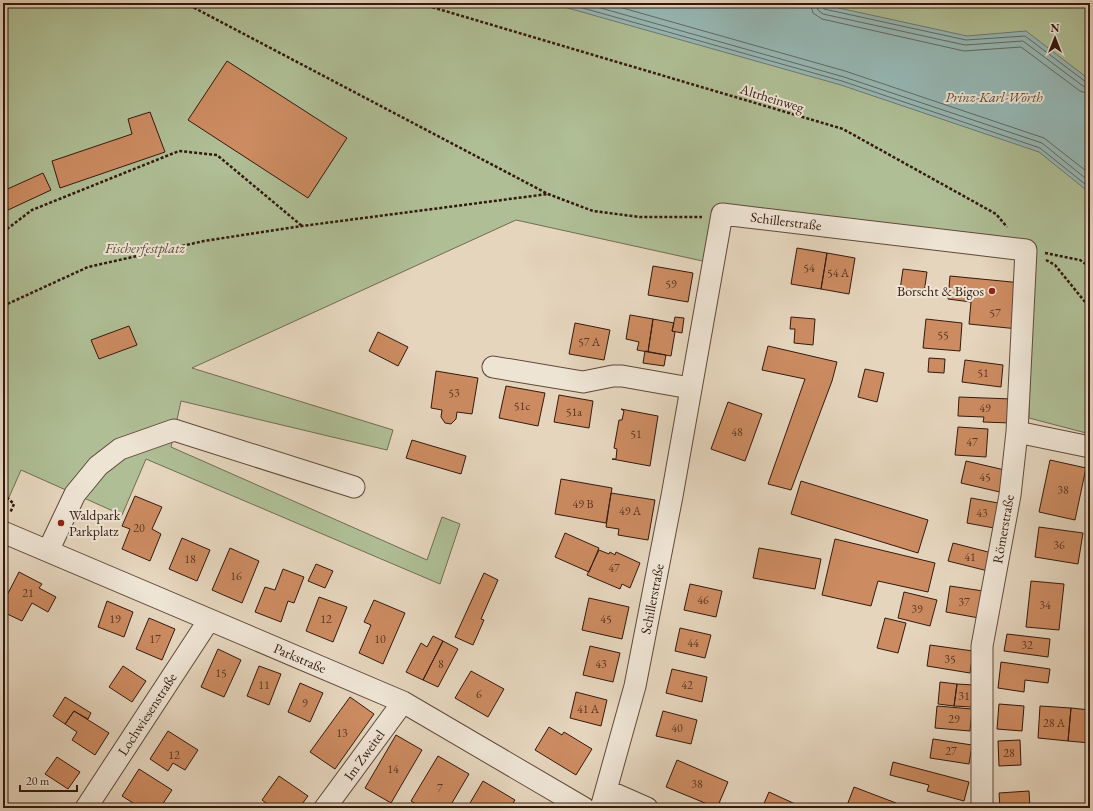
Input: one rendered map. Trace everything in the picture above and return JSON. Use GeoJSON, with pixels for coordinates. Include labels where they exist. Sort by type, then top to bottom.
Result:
{"type":"FeatureCollection","features":[{"type":"Feature","properties":{"kind":"street","name":"Schillerstraße"},"geometry":{"type":"LineString","coordinates":[[603,799],[635,686],[672,496],[722,214],[1026,250]]}},
{"type":"Feature","properties":{"kind":"street","name":"Römerstraße"},"geometry":{"type":"LineString","coordinates":[[982,808],[982,646],[1010,495],[1017,432],[1026,250]]}},
{"type":"Feature","properties":{"kind":"street"},"geometry":{"type":"LineString","coordinates":[[493,367],[583,382],[613,376],[622,376],[690,388]]}},
{"type":"Feature","properties":{"kind":"street"},"geometry":{"type":"LineString","coordinates":[[48,552],[75,494],[98,466],[120,449],[174,430],[354,487]]}},
{"type":"Feature","properties":{"kind":"street"},"geometry":{"type":"LineString","coordinates":[[1017,432],[1090,447]]}},
{"type":"Feature","properties":{"kind":"street","name":"Parkstraße"},"geometry":{"type":"LineString","coordinates":[[6,524],[48,552],[403,702],[584,808]]}},
{"type":"Feature","properties":{"kind":"street","name":"Lochwiesenstraße"},"geometry":{"type":"LineString","coordinates":[[86,808],[209,620]]}},
{"type":"Feature","properties":{"kind":"street","name":"Im Zweitel"},"geometry":{"type":"LineString","coordinates":[[325,808],[403,702]]}},
{"type":"Feature","properties":{"kind":"street"},"geometry":{"type":"LineString","coordinates":[[603,799],[646,808]]}},
{"type":"Feature","properties":{"kind":"path"},"geometry":{"type":"LineString","coordinates":[[185,3],[548,194],[593,211],[640,217],[693,218],[722,214]]}},
{"type":"Feature","properties":{"kind":"path","name":"Altrheinweg"},"geometry":{"type":"LineString","coordinates":[[418,3],[843,129],[996,214],[1026,250]]}},
{"type":"Feature","properties":{"kind":"path"},"geometry":{"type":"LineString","coordinates":[[3,232],[32,210],[179,151],[217,155],[302,226]]}},
{"type":"Feature","properties":{"kind":"path"},"geometry":{"type":"LineString","coordinates":[[3,306],[88,267],[204,241],[302,226],[548,194]]}},
{"type":"Feature","properties":{"kind":"path"},"geometry":{"type":"LineString","coordinates":[[1026,250],[1080,260],[1090,267]]}},
{"type":"Feature","properties":{"kind":"path"},"geometry":{"type":"LineString","coordinates":[[1026,250],[1055,264],[1090,308]]}},
{"type":"Feature","properties":{"kind":"path"},"geometry":{"type":"LineString","coordinates":[[3,494],[14,504],[6,524]]}},
{"type":"Feature","properties":{"kind":"green space"},"geometry":{"type":"Polygon","coordinates":[[[3,3],[1090,3],[1090,434],[1029,418],[1033,244],[718,207],[707,262],[516,220],[192,368],[393,430],[387,450],[181,401],[171,447],[427,560],[442,517],[460,524],[440,584],[146,459],[122,515],[21,470],[3,511],[3,3]]]}},
{"type":"Feature","properties":{"kind":"water"},"geometry":{"type":"Polygon","coordinates":[[[550,3],[816,3],[967,36],[1026,31],[1090,80],[1090,193],[1039,152],[841,85],[550,3]]]}},
{"type":"Feature","properties":{"kind":"building"},"geometry":{"type":"Polygon","coordinates":[[[227,61],[347,138],[308,198],[188,120],[227,61]]]}},
{"type":"Feature","properties":{"kind":"building"},"geometry":{"type":"Polygon","coordinates":[[[150,112],[165,152],[60,188],[52,161],[132,134],[128,119],[150,112]]]}},
{"type":"Feature","properties":{"kind":"building"},"geometry":{"type":"Polygon","coordinates":[[[43,173],[51,190],[8,210],[3,200],[3,191],[43,173]]]}},
{"type":"Feature","properties":{"kind":"building"},"geometry":{"type":"Polygon","coordinates":[[[797,248],[827,253],[821,289],[791,284],[797,248]]]}},
{"type":"Feature","properties":{"kind":"building"},"geometry":{"type":"Polygon","coordinates":[[[827,253],[855,258],[849,294],[821,289],[827,253]]]}},
{"type":"Feature","properties":{"kind":"building"},"geometry":{"type":"Polygon","coordinates":[[[653,266],[693,273],[688,302],[648,295],[653,266]]]}},
{"type":"Feature","properties":{"kind":"building"},"geometry":{"type":"Polygon","coordinates":[[[903,269],[927,272],[924,293],[900,290],[903,269]]]}},
{"type":"Feature","properties":{"kind":"building"},"geometry":{"type":"Polygon","coordinates":[[[950,276],[1022,283],[1018,329],[969,324],[971,302],[948,299],[950,276]]]}},
{"type":"Feature","properties":{"kind":"building"},"geometry":{"type":"Polygon","coordinates":[[[630,315],[653,319],[648,352],[637,350],[639,342],[626,339],[630,315]]]}},
{"type":"Feature","properties":{"kind":"building"},"geometry":{"type":"Polygon","coordinates":[[[675,317],[684,318],[682,333],[672,331],[675,317]]]}},
{"type":"Feature","properties":{"kind":"building"},"geometry":{"type":"Polygon","coordinates":[[[791,317],[815,319],[813,345],[794,343],[795,329],[790,329],[791,317]]]}},
{"type":"Feature","properties":{"kind":"building"},"geometry":{"type":"Polygon","coordinates":[[[653,319],[674,323],[672,331],[675,332],[671,356],[648,352],[653,319]]]}},
{"type":"Feature","properties":{"kind":"building"},"geometry":{"type":"Polygon","coordinates":[[[926,319],[962,323],[960,351],[923,348],[926,319]]]}},
{"type":"Feature","properties":{"kind":"building"},"geometry":{"type":"Polygon","coordinates":[[[575,323],[610,330],[604,360],[569,354],[575,323]]]}},
{"type":"Feature","properties":{"kind":"building"},"geometry":{"type":"Polygon","coordinates":[[[129,326],[137,345],[99,359],[91,340],[129,326]]]}},
{"type":"Feature","properties":{"kind":"building"},"geometry":{"type":"Polygon","coordinates":[[[378,332],[408,347],[398,366],[369,351],[378,332]]]}},
{"type":"Feature","properties":{"kind":"building"},"geometry":{"type":"Polygon","coordinates":[[[768,346],[837,362],[832,381],[791,490],[768,484],[805,379],[762,370],[768,346]]]}},
{"type":"Feature","properties":{"kind":"building"},"geometry":{"type":"Polygon","coordinates":[[[645,351],[666,355],[664,366],[643,363],[645,351]]]}},
{"type":"Feature","properties":{"kind":"building"},"geometry":{"type":"Polygon","coordinates":[[[929,358],[945,359],[944,373],[928,372],[929,358]]]}},
{"type":"Feature","properties":{"kind":"building"},"geometry":{"type":"Polygon","coordinates":[[[965,360],[1003,365],[1001,387],[962,382],[965,360]]]}},
{"type":"Feature","properties":{"kind":"building"},"geometry":{"type":"Polygon","coordinates":[[[865,369],[884,373],[877,402],[858,397],[865,369]]]}},
{"type":"Feature","properties":{"kind":"building"},"geometry":{"type":"Polygon","coordinates":[[[436,371],[478,378],[472,414],[457,412],[456,419],[451,424],[445,423],[441,417],[442,410],[431,408],[436,371]]]}},
{"type":"Feature","properties":{"kind":"building"},"geometry":{"type":"Polygon","coordinates":[[[506,386],[545,393],[538,426],[499,418],[506,386]]]}},
{"type":"Feature","properties":{"kind":"building"},"geometry":{"type":"Polygon","coordinates":[[[559,395],[593,401],[589,428],[554,422],[559,395]]]}},
{"type":"Feature","properties":{"kind":"building"},"geometry":{"type":"Polygon","coordinates":[[[959,397],[1012,399],[1011,423],[983,422],[984,417],[958,416],[959,397]]]}},
{"type":"Feature","properties":{"kind":"building"},"geometry":{"type":"Polygon","coordinates":[[[728,402],[762,414],[745,461],[711,449],[728,402]]]}},
{"type":"Feature","properties":{"kind":"building"},"geometry":{"type":"Polygon","coordinates":[[[621,409],[658,416],[650,466],[612,459],[616,459],[617,449],[614,448],[619,420],[622,420],[624,411],[621,409]]]}},
{"type":"Feature","properties":{"kind":"building"},"geometry":{"type":"Polygon","coordinates":[[[958,427],[988,429],[986,457],[955,455],[958,427]]]}},
{"type":"Feature","properties":{"kind":"building"},"geometry":{"type":"Polygon","coordinates":[[[412,440],[466,456],[461,474],[406,458],[412,440]]]}},
{"type":"Feature","properties":{"kind":"building"},"geometry":{"type":"Polygon","coordinates":[[[1050,460],[1086,468],[1075,520],[1039,512],[1050,460]]]}},
{"type":"Feature","properties":{"kind":"building"},"geometry":{"type":"Polygon","coordinates":[[[966,461],[1009,471],[1004,493],[961,483],[966,461]]]}},
{"type":"Feature","properties":{"kind":"building"},"geometry":{"type":"Polygon","coordinates":[[[561,479],[612,488],[606,523],[555,514],[561,479]]]}},
{"type":"Feature","properties":{"kind":"building"},"geometry":{"type":"Polygon","coordinates":[[[801,481],[928,520],[918,553],[791,514],[801,481]]]}},
{"type":"Feature","properties":{"kind":"building"},"geometry":{"type":"Polygon","coordinates":[[[611,493],[655,500],[648,540],[618,535],[619,529],[606,527],[611,493]]]}},
{"type":"Feature","properties":{"kind":"building"},"geometry":{"type":"Polygon","coordinates":[[[135,496],[162,507],[152,529],[161,534],[150,561],[122,549],[130,529],[122,526],[135,496]]]}},
{"type":"Feature","properties":{"kind":"building"},"geometry":{"type":"Polygon","coordinates":[[[971,498],[998,503],[994,528],[967,523],[971,498]]]}},
{"type":"Feature","properties":{"kind":"building"},"geometry":{"type":"Polygon","coordinates":[[[1039,527],[1083,533],[1078,564],[1035,557],[1039,527]]]}},
{"type":"Feature","properties":{"kind":"building"},"geometry":{"type":"Polygon","coordinates":[[[565,533],[599,548],[589,572],[555,557],[565,533]]]}},
{"type":"Feature","properties":{"kind":"building"},"geometry":{"type":"Polygon","coordinates":[[[182,538],[210,550],[197,581],[169,569],[182,538]]]}},
{"type":"Feature","properties":{"kind":"building"},"geometry":{"type":"Polygon","coordinates":[[[835,539],[935,563],[928,592],[878,581],[871,606],[822,595],[835,539]]]}},
{"type":"Feature","properties":{"kind":"building"},"geometry":{"type":"Polygon","coordinates":[[[953,543],[992,553],[988,571],[948,561],[953,543]]]}},
{"type":"Feature","properties":{"kind":"building"},"geometry":{"type":"Polygon","coordinates":[[[230,548],[259,561],[242,603],[212,590],[230,548]]]}},
{"type":"Feature","properties":{"kind":"building"},"geometry":{"type":"Polygon","coordinates":[[[759,548],[821,559],[815,589],[753,578],[759,548]]]}},
{"type":"Feature","properties":{"kind":"building"},"geometry":{"type":"Polygon","coordinates":[[[599,550],[609,554],[610,552],[615,555],[616,552],[640,563],[630,588],[622,584],[620,589],[587,575],[599,550]]]}},
{"type":"Feature","properties":{"kind":"building"},"geometry":{"type":"Polygon","coordinates":[[[316,564],[333,571],[325,588],[308,581],[316,564]]]}},
{"type":"Feature","properties":{"kind":"building"},"geometry":{"type":"Polygon","coordinates":[[[283,569],[304,577],[294,603],[288,601],[281,622],[255,612],[265,587],[275,590],[283,569]]]}},
{"type":"Feature","properties":{"kind":"building"},"geometry":{"type":"Polygon","coordinates":[[[19,572],[42,584],[39,588],[56,597],[48,612],[32,603],[22,621],[3,612],[3,603],[19,572]]]}},
{"type":"Feature","properties":{"kind":"building"},"geometry":{"type":"Polygon","coordinates":[[[484,573],[498,580],[481,619],[484,620],[473,645],[455,637],[484,573]]]}},
{"type":"Feature","properties":{"kind":"building"},"geometry":{"type":"Polygon","coordinates":[[[1031,581],[1064,584],[1059,630],[1026,627],[1031,581]]]}},
{"type":"Feature","properties":{"kind":"building"},"geometry":{"type":"Polygon","coordinates":[[[690,584],[722,591],[716,617],[684,610],[690,584]]]}},
{"type":"Feature","properties":{"kind":"building"},"geometry":{"type":"Polygon","coordinates":[[[950,586],[983,591],[979,618],[946,612],[950,586]]]}},
{"type":"Feature","properties":{"kind":"building"},"geometry":{"type":"Polygon","coordinates":[[[904,592],[937,600],[930,626],[898,618],[904,592]]]}},
{"type":"Feature","properties":{"kind":"building"},"geometry":{"type":"Polygon","coordinates":[[[319,597],[347,607],[333,642],[306,631],[319,597]]]}},
{"type":"Feature","properties":{"kind":"building"},"geometry":{"type":"Polygon","coordinates":[[[589,598],[629,607],[622,639],[582,630],[589,598]]]}},
{"type":"Feature","properties":{"kind":"building"},"geometry":{"type":"Polygon","coordinates":[[[374,600],[405,613],[383,664],[359,653],[371,625],[364,622],[374,600]]]}},
{"type":"Feature","properties":{"kind":"building"},"geometry":{"type":"Polygon","coordinates":[[[107,601],[133,612],[124,637],[98,627],[107,601]]]}},
{"type":"Feature","properties":{"kind":"building"},"geometry":{"type":"Polygon","coordinates":[[[149,618],[175,629],[162,660],[136,649],[149,618]]]}},
{"type":"Feature","properties":{"kind":"building"},"geometry":{"type":"Polygon","coordinates":[[[885,618],[906,623],[898,653],[877,648],[885,618]]]}},
{"type":"Feature","properties":{"kind":"building"},"geometry":{"type":"Polygon","coordinates":[[[680,628],[711,635],[705,658],[675,651],[680,628]]]}},
{"type":"Feature","properties":{"kind":"building"},"geometry":{"type":"Polygon","coordinates":[[[1007,634],[1050,639],[1048,657],[1004,651],[1007,634]]]}},
{"type":"Feature","properties":{"kind":"building"},"geometry":{"type":"Polygon","coordinates":[[[433,636],[443,641],[423,680],[406,672],[421,643],[427,647],[433,636]]]}},
{"type":"Feature","properties":{"kind":"building"},"geometry":{"type":"Polygon","coordinates":[[[443,641],[458,649],[438,687],[423,680],[443,641]]]}},
{"type":"Feature","properties":{"kind":"building"},"geometry":{"type":"Polygon","coordinates":[[[930,645],[973,651],[970,673],[927,666],[930,645]]]}},
{"type":"Feature","properties":{"kind":"building"},"geometry":{"type":"Polygon","coordinates":[[[590,646],[620,653],[613,682],[583,675],[590,646]]]}},
{"type":"Feature","properties":{"kind":"building"},"geometry":{"type":"Polygon","coordinates":[[[218,649],[241,660],[224,697],[201,687],[218,649]]]}},
{"type":"Feature","properties":{"kind":"building"},"geometry":{"type":"Polygon","coordinates":[[[1001,662],[1050,669],[1048,683],[1025,680],[1024,692],[998,688],[1001,662]]]}},
{"type":"Feature","properties":{"kind":"building"},"geometry":{"type":"Polygon","coordinates":[[[123,666],[146,681],[132,702],[109,687],[123,666]]]}},
{"type":"Feature","properties":{"kind":"building"},"geometry":{"type":"Polygon","coordinates":[[[259,666],[281,674],[269,705],[247,696],[259,666]]]}},
{"type":"Feature","properties":{"kind":"building"},"geometry":{"type":"Polygon","coordinates":[[[672,669],[707,677],[702,702],[666,693],[672,669]]]}},
{"type":"Feature","properties":{"kind":"building"},"geometry":{"type":"Polygon","coordinates":[[[471,671],[504,689],[488,717],[455,698],[471,671]]]}},
{"type":"Feature","properties":{"kind":"building"},"geometry":{"type":"Polygon","coordinates":[[[940,682],[957,684],[954,706],[938,704],[940,682]]]}},
{"type":"Feature","properties":{"kind":"building"},"geometry":{"type":"Polygon","coordinates":[[[300,683],[323,693],[310,722],[288,712],[300,683]]]}},
{"type":"Feature","properties":{"kind":"building"},"geometry":{"type":"Polygon","coordinates":[[[957,684],[974,685],[972,707],[954,706],[957,684]]]}},
{"type":"Feature","properties":{"kind":"building"},"geometry":{"type":"Polygon","coordinates":[[[576,692],[607,700],[601,726],[570,718],[576,692]]]}},
{"type":"Feature","properties":{"kind":"building"},"geometry":{"type":"Polygon","coordinates":[[[65,697],[91,713],[88,719],[74,711],[65,724],[53,716],[65,697]]]}},
{"type":"Feature","properties":{"kind":"building"},"geometry":{"type":"Polygon","coordinates":[[[350,697],[374,714],[335,769],[310,752],[350,697]]]}},
{"type":"Feature","properties":{"kind":"building"},"geometry":{"type":"Polygon","coordinates":[[[999,704],[1024,706],[1022,731],[997,729],[999,704]]]}},
{"type":"Feature","properties":{"kind":"building"},"geometry":{"type":"Polygon","coordinates":[[[937,706],[972,709],[970,731],[935,728],[937,706]]]}},
{"type":"Feature","properties":{"kind":"building"},"geometry":{"type":"Polygon","coordinates":[[[1040,706],[1071,708],[1068,741],[1038,738],[1040,706]]]}},
{"type":"Feature","properties":{"kind":"building"},"geometry":{"type":"Polygon","coordinates":[[[1071,708],[1090,710],[1090,743],[1068,741],[1071,708]]]}},
{"type":"Feature","properties":{"kind":"building"},"geometry":{"type":"Polygon","coordinates":[[[74,711],[109,733],[95,755],[72,740],[77,732],[65,724],[74,711]]]}},
{"type":"Feature","properties":{"kind":"building"},"geometry":{"type":"Polygon","coordinates":[[[663,711],[697,720],[691,744],[656,736],[663,711]]]}},
{"type":"Feature","properties":{"kind":"building"},"geometry":{"type":"Polygon","coordinates":[[[549,727],[562,735],[564,732],[592,749],[576,775],[535,750],[549,727]]]}},
{"type":"Feature","properties":{"kind":"building"},"geometry":{"type":"Polygon","coordinates":[[[168,731],[198,750],[185,770],[173,763],[168,771],[150,759],[168,731]]]}},
{"type":"Feature","properties":{"kind":"building"},"geometry":{"type":"Polygon","coordinates":[[[396,735],[422,750],[391,803],[365,788],[396,735]]]}},
{"type":"Feature","properties":{"kind":"building"},"geometry":{"type":"Polygon","coordinates":[[[933,739],[972,745],[969,764],[930,758],[933,739]]]}},
{"type":"Feature","properties":{"kind":"building"},"geometry":{"type":"Polygon","coordinates":[[[1020,740],[1021,765],[999,766],[998,741],[1020,740]]]}},
{"type":"Feature","properties":{"kind":"building"},"geometry":{"type":"Polygon","coordinates":[[[438,756],[469,774],[449,808],[422,808],[411,801],[438,756]]]}},
{"type":"Feature","properties":{"kind":"building"},"geometry":{"type":"Polygon","coordinates":[[[57,757],[80,772],[68,789],[45,774],[57,757]]]}},
{"type":"Feature","properties":{"kind":"building"},"geometry":{"type":"Polygon","coordinates":[[[677,760],[728,782],[717,808],[666,787],[677,760]]]}},
{"type":"Feature","properties":{"kind":"building"},"geometry":{"type":"Polygon","coordinates":[[[893,762],[969,782],[964,801],[927,791],[929,785],[890,775],[893,762]]]}},
{"type":"Feature","properties":{"kind":"building"},"geometry":{"type":"Polygon","coordinates":[[[139,769],[172,790],[160,808],[141,808],[122,796],[139,769]]]}},
{"type":"Feature","properties":{"kind":"building"},"geometry":{"type":"Polygon","coordinates":[[[279,776],[308,796],[299,808],[273,808],[262,800],[279,776]]]}},
{"type":"Feature","properties":{"kind":"building"},"geometry":{"type":"Polygon","coordinates":[[[483,781],[515,800],[510,808],[467,808],[483,781]]]}},
{"type":"Feature","properties":{"kind":"building"},"geometry":{"type":"Polygon","coordinates":[[[854,787],[896,803],[894,808],[846,808],[854,787]]]}},
{"type":"Feature","properties":{"kind":"building"},"geometry":{"type":"Polygon","coordinates":[[[1029,791],[1030,808],[1000,808],[999,793],[1029,791]]]}},
{"type":"Feature","properties":{"kind":"building"},"geometry":{"type":"Polygon","coordinates":[[[769,792],[804,808],[762,808],[769,792]]]}},
{"type":"Feature","properties":{"kind":"place","name":"Borscht & Bigos"},"geometry":{"type":"Point","coordinates":[992,291]}},
{"type":"Feature","properties":{"kind":"place","name":"Waldpark Parkplatz"},"geometry":{"type":"Point","coordinates":[61,523]}},
{"type":"Feature","properties":{"kind":"park label","name":"Prinz-Karl-Wörth"},"geometry":{"type":"Point","coordinates":[994,97]}},
{"type":"Feature","properties":{"kind":"park label","name":"Fischerfestplatz"},"geometry":{"type":"Point","coordinates":[145,248]}}]}
